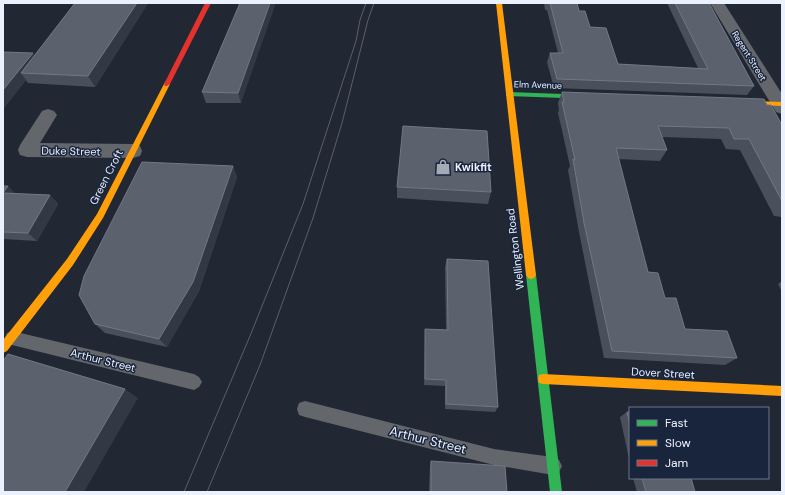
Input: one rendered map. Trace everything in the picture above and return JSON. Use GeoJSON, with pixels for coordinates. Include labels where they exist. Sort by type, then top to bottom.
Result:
{"type":"FeatureCollection","features":[{"type":"Feature","properties":{"kind":"main road","name":"Green Croft"},"geometry":{"type":"LineString","coordinates":[[7,343],[70,262],[100,216],[208,3]]}},
{"type":"Feature","properties":{"kind":"main road","name":"Wellington Road"},"geometry":{"type":"LineString","coordinates":[[499,3],[508,94],[556,492]]}},
{"type":"Feature","properties":{"kind":"main road","name":"Elm Avenue"},"geometry":{"type":"LineString","coordinates":[[508,94],[604,97]]}},
{"type":"Feature","properties":{"kind":"main road"},"geometry":{"type":"LineString","coordinates":[[724,102],[781,106]]}},
{"type":"Feature","properties":{"kind":"main road","name":"Dover Street"},"geometry":{"type":"LineString","coordinates":[[543,379],[782,391]]}},
{"type":"Feature","properties":{"kind":"street","name":"Regent Street"},"geometry":{"type":"LineString","coordinates":[[717,3],[781,106]]}},
{"type":"Feature","properties":{"kind":"street","name":"Duke Street"},"geometry":{"type":"LineString","coordinates":[[48,116],[27,150],[133,152]]}},
{"type":"Feature","properties":{"kind":"lane","name":"Arthur Street"},"geometry":{"type":"LineString","coordinates":[[7,343],[194,382]]}},
{"type":"Feature","properties":{"kind":"lane","name":"Arthur Street"},"geometry":{"type":"LineString","coordinates":[[305,409],[494,457],[553,466]]}},
{"type":"Feature","properties":{"kind":"building"},"geometry":{"type":"Polygon","coordinates":[[[75,3],[137,3],[88,76],[21,73],[75,3]]]}},
{"type":"Feature","properties":{"kind":"building"},"geometry":{"type":"Polygon","coordinates":[[[240,3],[270,3],[238,93],[202,92],[240,3]]]}},
{"type":"Feature","properties":{"kind":"building"},"geometry":{"type":"Polygon","coordinates":[[[550,3],[577,3],[579,11],[585,11],[590,27],[606,28],[618,64],[708,69],[675,3],[709,3],[754,86],[557,79],[550,53],[563,53],[550,3]]]}},
{"type":"Feature","properties":{"kind":"building"},"geometry":{"type":"Polygon","coordinates":[[[3,52],[33,53],[3,90],[3,52]]]}},
{"type":"Feature","properties":{"kind":"building"},"geometry":{"type":"Polygon","coordinates":[[[562,92],[764,99],[767,105],[771,105],[782,125],[782,201],[749,139],[734,139],[729,128],[658,126],[667,150],[616,148],[648,272],[658,273],[665,298],[676,298],[685,329],[727,331],[737,358],[612,351],[584,223],[573,159],[575,160],[562,102],[564,102],[562,92]]]}},
{"type":"Feature","properties":{"kind":"building"},"geometry":{"type":"Polygon","coordinates":[[[403,126],[487,131],[491,192],[397,187],[403,126]]]}},
{"type":"Feature","properties":{"kind":"building"},"geometry":{"type":"Polygon","coordinates":[[[142,162],[233,166],[193,282],[159,339],[95,324],[79,295],[84,276],[142,162]]]}},
{"type":"Feature","properties":{"kind":"building"},"geometry":{"type":"Polygon","coordinates":[[[3,186],[8,186],[3,193],[3,186]]]}},
{"type":"Feature","properties":{"kind":"building"},"geometry":{"type":"Polygon","coordinates":[[[3,193],[50,195],[28,233],[3,232],[3,193]]]}},
{"type":"Feature","properties":{"kind":"building"},"geometry":{"type":"Polygon","coordinates":[[[447,259],[488,261],[498,407],[446,404],[446,380],[425,379],[425,329],[448,330],[447,259]]]}},
{"type":"Feature","properties":{"kind":"building"},"geometry":{"type":"Polygon","coordinates":[[[8,354],[125,389],[65,492],[3,492],[3,361],[8,354]]]}},
{"type":"Feature","properties":{"kind":"building"},"geometry":{"type":"Polygon","coordinates":[[[431,461],[505,466],[507,492],[431,492],[431,461]]]}},
{"type":"Feature","properties":{"kind":"building"},"geometry":{"type":"Polygon","coordinates":[[[642,479],[691,479],[695,492],[646,492],[642,479]]]}},
{"type":"Feature","properties":{"kind":"tram line"},"geometry":{"type":"LineString","coordinates":[[184,492],[250,336],[303,204],[356,41],[360,20],[366,3]]}},
{"type":"Feature","properties":{"kind":"tram line"},"geometry":{"type":"LineString","coordinates":[[207,492],[260,365],[313,218],[342,123],[368,20],[374,3]]}},
{"type":"Feature","properties":{"kind":"traffic: fast"},"geometry":{"type":"LineString","coordinates":[[508,94],[591,97]]}},
{"type":"Feature","properties":{"kind":"traffic: fast"},"geometry":{"type":"LineString","coordinates":[[531,275],[556,492]]}},
{"type":"Feature","properties":{"kind":"traffic: slow"},"geometry":{"type":"LineString","coordinates":[[499,3],[531,275]]}},
{"type":"Feature","properties":{"kind":"traffic: slow"},"geometry":{"type":"LineString","coordinates":[[3,348],[70,262],[100,216],[167,84]]}},
{"type":"Feature","properties":{"kind":"traffic: slow"},"geometry":{"type":"LineString","coordinates":[[735,102],[782,104]]}},
{"type":"Feature","properties":{"kind":"traffic: slow"},"geometry":{"type":"LineString","coordinates":[[543,379],[782,391]]}},
{"type":"Feature","properties":{"kind":"traffic: jam"},"geometry":{"type":"LineString","coordinates":[[167,84],[208,3]]}},
{"type":"Feature","properties":{"kind":"place","name":"Kwikfit"},"geometry":{"type":"Point","coordinates":[443,167]}}]}
